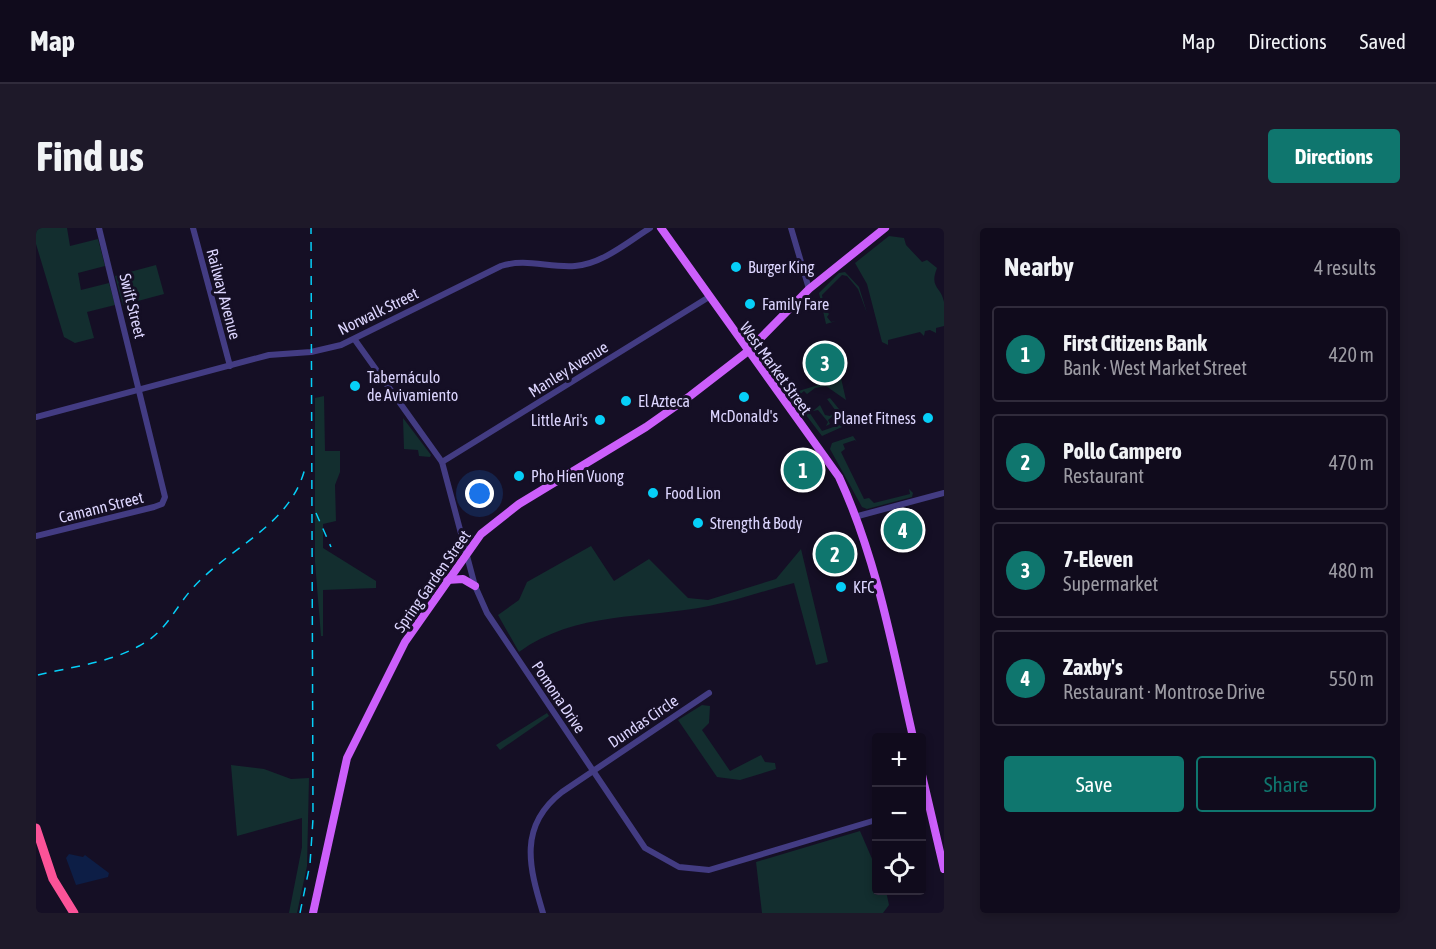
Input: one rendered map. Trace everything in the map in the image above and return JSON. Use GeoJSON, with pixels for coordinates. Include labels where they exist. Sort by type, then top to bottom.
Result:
{"type":"FeatureCollection","features":[{"type":"Feature","properties":{"kind":"highway"},"geometry":{"type":"LineString","coordinates":[[36,828],[38,844],[53,879],[74,913]]}},
{"type":"Feature","properties":{"kind":"main road","name":"West Market Street"},"geometry":{"type":"LineString","coordinates":[[661,228],[747,352],[839,477],[858,516],[870,556],[912,733]]}},
{"type":"Feature","properties":{"kind":"main road","name":"Spring Garden Street"},"geometry":{"type":"LineString","coordinates":[[313,913],[347,758],[398,655],[466,552],[492,524],[514,508],[656,420],[747,352],[809,289],[885,228]]}},
{"type":"Feature","properties":{"kind":"main road"},"geometry":{"type":"LineString","coordinates":[[447,580],[463,579],[475,586]]}},
{"type":"Feature","properties":{"kind":"main road"},"geometry":{"type":"LineString","coordinates":[[926,807],[944,869]]}},
{"type":"Feature","properties":{"kind":"street","name":"Swift Street"},"geometry":{"type":"LineString","coordinates":[[99,228],[141,391]]}},
{"type":"Feature","properties":{"kind":"street","name":"Railway Avenue"},"geometry":{"type":"LineString","coordinates":[[192,228],[230,366]]}},
{"type":"Feature","properties":{"kind":"street","name":"Norwalk Street"},"geometry":{"type":"LineString","coordinates":[[36,417],[141,391],[276,353],[311,352],[355,340],[501,266],[522,262],[582,265],[604,256],[650,228]]}},
{"type":"Feature","properties":{"kind":"street"},"geometry":{"type":"LineString","coordinates":[[791,228],[809,289]]}},
{"type":"Feature","properties":{"kind":"street","name":"Manley Avenue"},"geometry":{"type":"LineString","coordinates":[[441,462],[709,297]]}},
{"type":"Feature","properties":{"kind":"street","name":"Pomona Drive"},"geometry":{"type":"LineString","coordinates":[[355,340],[441,462],[475,586],[491,620],[645,848],[664,861],[689,869],[723,867],[872,821]]}},
{"type":"Feature","properties":{"kind":"street","name":"Camann Street"},"geometry":{"type":"LineString","coordinates":[[36,536],[162,504],[166,494],[141,391]]}},
{"type":"Feature","properties":{"kind":"street"},"geometry":{"type":"LineString","coordinates":[[858,516],[944,493]]}},
{"type":"Feature","properties":{"kind":"street","name":"Dundas Circle"},"geometry":{"type":"LineString","coordinates":[[543,913],[529,861],[536,826],[548,805],[557,796],[709,693]]}},
{"type":"Feature","properties":{"kind":"green space"},"geometry":{"type":"Polygon","coordinates":[[[36,228],[67,228],[70,246],[98,239],[105,266],[78,273],[81,290],[109,283],[115,305],[87,312],[94,338],[75,343],[64,337],[36,244],[36,228]]]}},
{"type":"Feature","properties":{"kind":"green space"},"geometry":{"type":"Polygon","coordinates":[[[889,236],[904,238],[906,245],[922,262],[927,260],[937,268],[934,280],[943,297],[944,326],[936,328],[936,333],[930,330],[925,331],[924,336],[920,332],[888,340],[888,345],[882,342],[867,284],[855,263],[889,236]]]}},
{"type":"Feature","properties":{"kind":"green space"},"geometry":{"type":"Polygon","coordinates":[[[156,265],[164,294],[123,305],[115,276],[156,265]]]}},
{"type":"Feature","properties":{"kind":"green space"},"geometry":{"type":"Polygon","coordinates":[[[845,272],[859,287],[867,313],[858,289],[847,276],[842,275],[822,295],[824,308],[829,314],[827,317],[831,322],[836,321],[826,324],[819,293],[839,273],[845,272]]]}},
{"type":"Feature","properties":{"kind":"green space"},"geometry":{"type":"Polygon","coordinates":[[[841,378],[846,400],[826,386],[815,388],[807,394],[804,391],[798,396],[822,431],[839,425],[842,427],[822,436],[780,381],[782,379],[792,393],[841,378]]]}},
{"type":"Feature","properties":{"kind":"green space"},"geometry":{"type":"Polygon","coordinates":[[[324,396],[325,451],[340,451],[340,472],[335,485],[336,521],[323,524],[323,548],[376,581],[376,588],[323,590],[323,636],[321,636],[315,562],[315,398],[324,396]]]}},
{"type":"Feature","properties":{"kind":"green space"},"geometry":{"type":"Polygon","coordinates":[[[830,398],[843,414],[839,411],[828,420],[830,424],[826,426],[828,422],[818,410],[813,411],[820,405],[825,415],[830,416],[836,411],[827,399],[830,398]]]}},
{"type":"Feature","properties":{"kind":"green space"},"geometry":{"type":"Polygon","coordinates":[[[403,418],[431,455],[430,457],[419,456],[418,450],[404,449],[403,418]]]}},
{"type":"Feature","properties":{"kind":"green space"},"geometry":{"type":"Polygon","coordinates":[[[853,436],[857,442],[855,440],[843,444],[845,449],[841,452],[864,499],[869,498],[874,503],[910,494],[909,489],[913,493],[912,497],[867,509],[862,507],[830,449],[832,443],[853,436]]]}},
{"type":"Feature","properties":{"kind":"green space"},"geometry":{"type":"Polygon","coordinates":[[[591,546],[614,581],[649,559],[688,598],[708,600],[776,579],[801,549],[828,662],[816,665],[794,583],[709,606],[611,618],[563,629],[519,652],[498,615],[519,600],[527,582],[591,546]]]}},
{"type":"Feature","properties":{"kind":"green space"},"geometry":{"type":"Polygon","coordinates":[[[702,705],[710,706],[709,723],[702,730],[730,771],[761,755],[765,762],[775,763],[776,769],[740,780],[717,777],[678,720],[702,705]]]}},
{"type":"Feature","properties":{"kind":"green space"},"geometry":{"type":"Polygon","coordinates":[[[547,713],[549,716],[500,750],[496,745],[547,713]]]}},
{"type":"Feature","properties":{"kind":"green space"},"geometry":{"type":"Polygon","coordinates":[[[231,765],[264,769],[291,779],[309,778],[307,866],[297,913],[289,913],[302,847],[302,818],[237,836],[231,765]]]}},
{"type":"Feature","properties":{"kind":"green space"},"geometry":{"type":"Polygon","coordinates":[[[860,831],[872,859],[872,895],[887,895],[889,905],[883,913],[762,913],[756,862],[860,831]]]}},
{"type":"Feature","properties":{"kind":"water"},"geometry":{"type":"Polygon","coordinates":[[[69,854],[83,857],[85,855],[109,873],[108,877],[76,885],[66,858],[69,854]]]}},
{"type":"Feature","properties":{"kind":"railway"},"geometry":{"type":"LineString","coordinates":[[300,913],[310,864],[313,819],[311,228]]}},
{"type":"Feature","properties":{"kind":"railway"},"geometry":{"type":"LineString","coordinates":[[38,675],[115,657],[139,646],[156,634],[206,574],[274,520],[288,504],[299,485],[306,464]]}},
{"type":"Feature","properties":{"kind":"railway"},"geometry":{"type":"LineString","coordinates":[[316,513],[331,547]]}},
{"type":"Feature","properties":{"kind":"place","name":"Burger King"},"geometry":{"type":"Point","coordinates":[736,267]}},
{"type":"Feature","properties":{"kind":"place","name":"Family Fare"},"geometry":{"type":"Point","coordinates":[750,304]}},
{"type":"Feature","properties":{"kind":"place","name":"7-Eleven"},"geometry":{"type":"Point","coordinates":[825,363]}},
{"type":"Feature","properties":{"kind":"place","name":"Tabernáculo de Avivamiento"},"geometry":{"type":"Point","coordinates":[355,386]}},
{"type":"Feature","properties":{"kind":"place","name":"McDonald's"},"geometry":{"type":"Point","coordinates":[744,397]}},
{"type":"Feature","properties":{"kind":"place","name":"El Azteca"},"geometry":{"type":"Point","coordinates":[626,401]}},
{"type":"Feature","properties":{"kind":"place","name":"Planet Fitness"},"geometry":{"type":"Point","coordinates":[928,418]}},
{"type":"Feature","properties":{"kind":"place","name":"Little Ari's"},"geometry":{"type":"Point","coordinates":[600,420]}},
{"type":"Feature","properties":{"kind":"place","name":"First Citizens Bank"},"geometry":{"type":"Point","coordinates":[803,470]}},
{"type":"Feature","properties":{"kind":"place","name":"Pho Hien Vuong"},"geometry":{"type":"Point","coordinates":[519,476]}},
{"type":"Feature","properties":{"kind":"place","name":"Food Lion"},"geometry":{"type":"Point","coordinates":[653,493]}},
{"type":"Feature","properties":{"kind":"place","name":"Strength & Body"},"geometry":{"type":"Point","coordinates":[698,523]}},
{"type":"Feature","properties":{"kind":"place","name":"Zaxby's"},"geometry":{"type":"Point","coordinates":[903,530]}},
{"type":"Feature","properties":{"kind":"place","name":"Pollo Campero"},"geometry":{"type":"Point","coordinates":[835,554]}},
{"type":"Feature","properties":{"kind":"place","name":"KFC"},"geometry":{"type":"Point","coordinates":[841,587]}}]}
